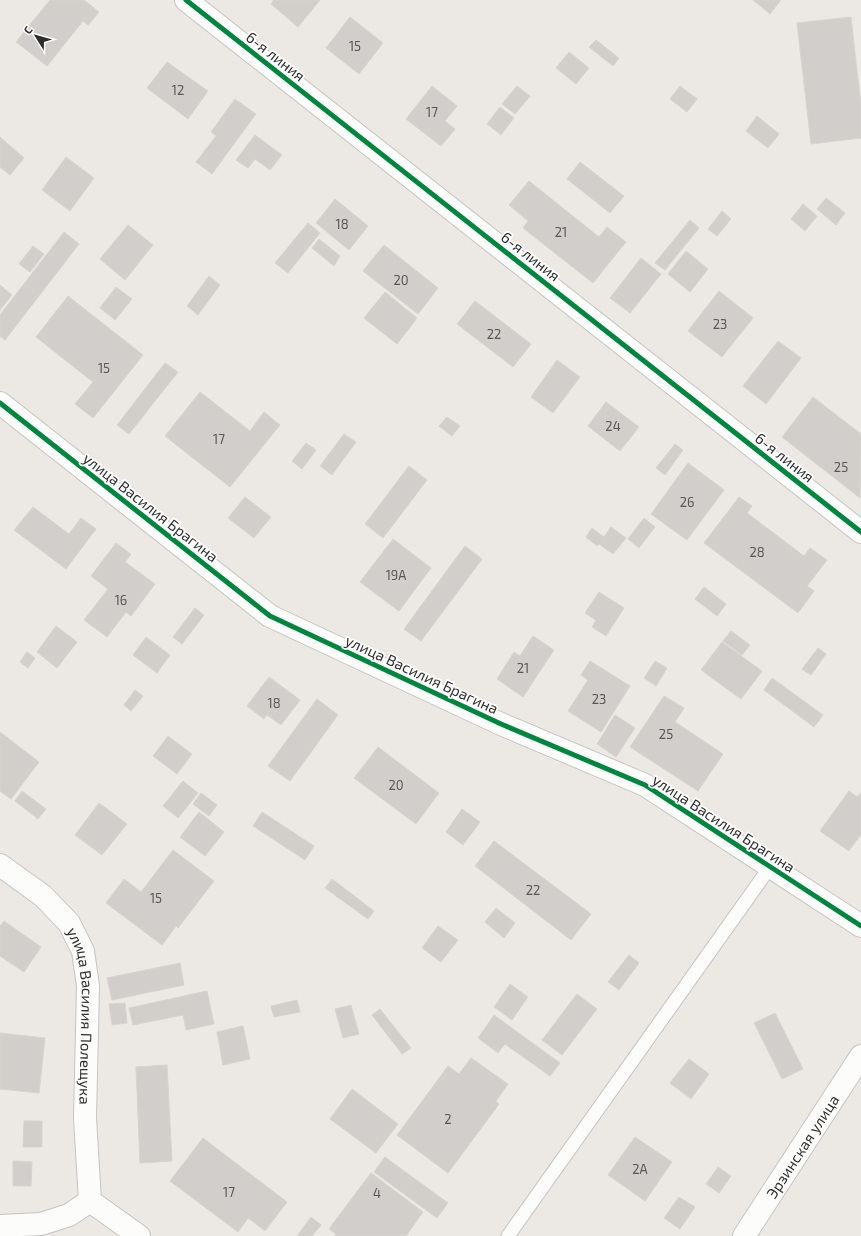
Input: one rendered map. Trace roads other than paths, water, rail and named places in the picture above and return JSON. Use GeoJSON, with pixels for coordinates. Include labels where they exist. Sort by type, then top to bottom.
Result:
{"type":"FeatureCollection","features":[{"type":"Feature","properties":{"kind":"street","name":"6-я линия"},"geometry":{"type":"LineString","coordinates":[[186,0],[861,532]]}},
{"type":"Feature","properties":{"kind":"street","name":"улица Василия Брагина"},"geometry":{"type":"LineString","coordinates":[[0,403],[270,616],[501,724],[645,785],[861,926]]}},
{"type":"Feature","properties":{"kind":"street","name":"улица Василия Полещука"},"geometry":{"type":"LineString","coordinates":[[0,865],[43,896],[59,912],[69,923],[84,951],[88,986],[85,1118],[90,1201]]}},
{"type":"Feature","properties":{"kind":"street","name":"Эрзинская улица"},"geometry":{"type":"LineString","coordinates":[[744,1236],[861,1056]]}},
{"type":"Feature","properties":{"kind":"street"},"geometry":{"type":"LineString","coordinates":[[0,1226],[41,1224],[69,1215],[90,1201],[139,1236]]}},
{"type":"Feature","properties":{"kind":"lane"},"geometry":{"type":"LineString","coordinates":[[508,1236],[770,867]]}}]}
